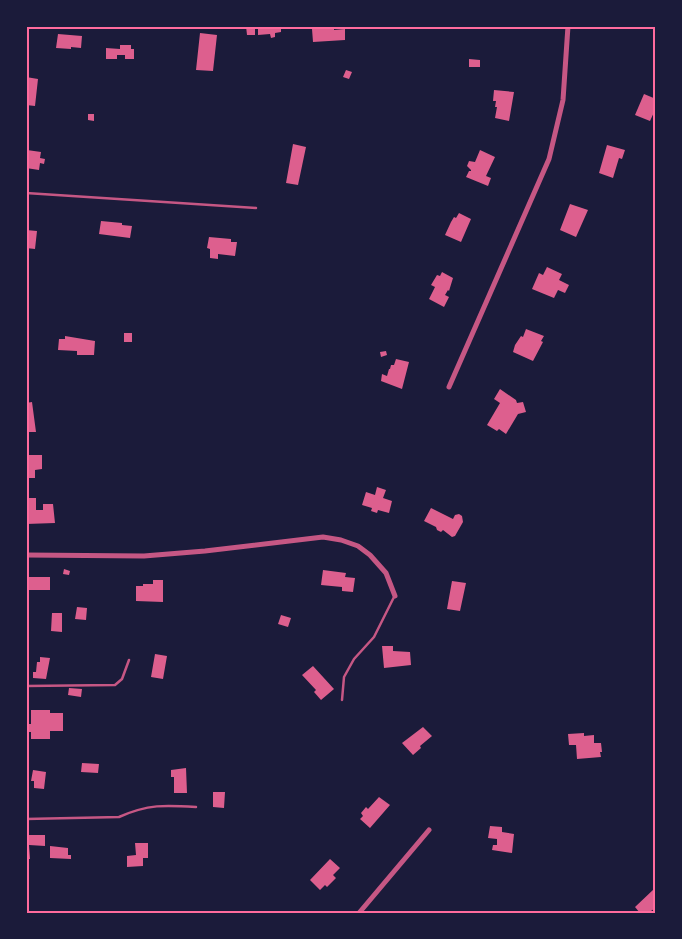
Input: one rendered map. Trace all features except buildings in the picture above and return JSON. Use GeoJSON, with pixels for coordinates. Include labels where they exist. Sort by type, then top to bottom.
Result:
{"type":"FeatureCollection","features":[{"type":"Feature","properties":{"kind":"street"},"geometry":{"type":"LineString","coordinates":[[449,387],[549,159],[563,100],[568,26]]}},
{"type":"Feature","properties":{"kind":"street"},"geometry":{"type":"LineString","coordinates":[[26,555],[144,556],[324,537],[358,546],[370,555],[386,573],[395,596]]}},
{"type":"Feature","properties":{"kind":"street"},"geometry":{"type":"LineString","coordinates":[[358,913],[429,830]]}},
{"type":"Feature","properties":{"kind":"lane"},"geometry":{"type":"LineString","coordinates":[[26,193],[256,208]]}},
{"type":"Feature","properties":{"kind":"lane"},"geometry":{"type":"LineString","coordinates":[[342,700],[344,677],[354,659],[374,637],[395,596]]}},
{"type":"Feature","properties":{"kind":"lane"},"geometry":{"type":"LineString","coordinates":[[26,686],[115,685],[122,679],[129,660]]}},
{"type":"Feature","properties":{"kind":"lane"},"geometry":{"type":"LineString","coordinates":[[26,819],[119,817],[160,805],[196,807]]}}]}
